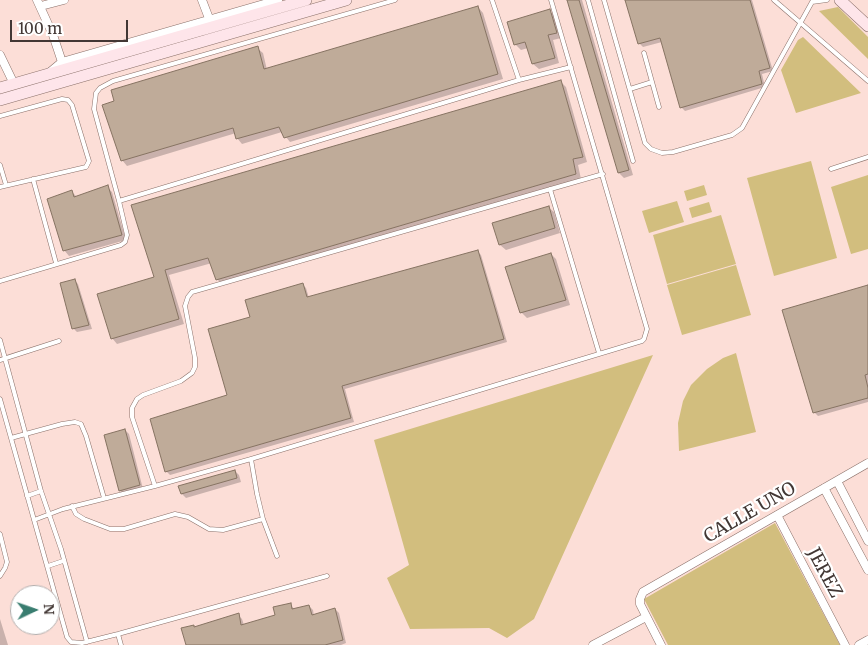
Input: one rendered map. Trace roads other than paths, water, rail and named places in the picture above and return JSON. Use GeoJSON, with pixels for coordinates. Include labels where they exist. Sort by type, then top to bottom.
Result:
{"type":"FeatureCollection","features":[{"type":"Feature","properties":{"kind":"main road"},"geometry":{"type":"LineString","coordinates":[[0,88],[47,75],[64,66],[211,23],[259,6],[306,0]]}},
{"type":"Feature","properties":{"kind":"main road"},"geometry":{"type":"LineString","coordinates":[[0,100],[346,0]]}},
{"type":"Feature","properties":{"kind":"main road"},"geometry":{"type":"LineString","coordinates":[[840,0],[868,26]]}},
{"type":"Feature","properties":{"kind":"main road"},"geometry":{"type":"LineString","coordinates":[[850,0],[868,17]]}},
{"type":"Feature","properties":{"kind":"street"},"geometry":{"type":"LineString","coordinates":[[64,0],[39,3],[64,66]]}},
{"type":"Feature","properties":{"kind":"street"},"geometry":{"type":"LineString","coordinates":[[202,0],[211,23]]}},
{"type":"Feature","properties":{"kind":"street"},"geometry":{"type":"LineString","coordinates":[[259,6],[278,0]]}},
{"type":"Feature","properties":{"kind":"street"},"geometry":{"type":"LineString","coordinates":[[0,55],[14,84]]}},
{"type":"Feature","properties":{"kind":"street","name":"CALLE UNO"},"geometry":{"type":"LineString","coordinates":[[646,617],[640,599],[641,595],[647,590],[868,463]]}},
{"type":"Feature","properties":{"kind":"street"},"geometry":{"type":"LineString","coordinates":[[837,481],[868,541]]}},
{"type":"Feature","properties":{"kind":"street"},"geometry":{"type":"LineString","coordinates":[[824,488],[868,570]]}},
{"type":"Feature","properties":{"kind":"street","name":"JEREZ"},"geometry":{"type":"LineString","coordinates":[[777,515],[845,645]]}},
{"type":"Feature","properties":{"kind":"street"},"geometry":{"type":"LineString","coordinates":[[597,644],[646,617],[661,645]]}},
{"type":"Feature","properties":{"kind":"street"},"geometry":{"type":"LineString","coordinates":[[859,645],[868,640]]}},
{"type":"Feature","properties":{"kind":"lane"},"geometry":{"type":"LineString","coordinates":[[0,281],[125,242],[128,235],[120,201],[96,122],[94,109],[96,93],[100,88],[113,82],[395,0]]}},
{"type":"Feature","properties":{"kind":"lane"},"geometry":{"type":"LineString","coordinates":[[492,0],[519,80]]}},
{"type":"Feature","properties":{"kind":"lane"},"geometry":{"type":"LineString","coordinates":[[34,520],[72,506],[155,486],[251,459],[642,341],[647,332],[603,174],[551,0]]}},
{"type":"Feature","properties":{"kind":"lane"},"geometry":{"type":"LineString","coordinates":[[588,0],[633,160]]}},
{"type":"Feature","properties":{"kind":"lane"},"geometry":{"type":"LineString","coordinates":[[604,0],[646,143],[652,149],[662,152],[673,152],[732,135],[744,125],[813,1],[827,0]]}},
{"type":"Feature","properties":{"kind":"lane"},"geometry":{"type":"LineString","coordinates":[[774,0],[868,82]]}},
{"type":"Feature","properties":{"kind":"lane"},"geometry":{"type":"LineString","coordinates":[[644,53],[659,107]]}},
{"type":"Feature","properties":{"kind":"lane"},"geometry":{"type":"LineString","coordinates":[[120,201],[519,80],[571,67]]}},
{"type":"Feature","properties":{"kind":"lane"},"geometry":{"type":"LineString","coordinates":[[630,89],[652,82]]}},
{"type":"Feature","properties":{"kind":"lane"},"geometry":{"type":"LineString","coordinates":[[0,116],[62,99],[68,100],[72,105],[88,157],[87,165],[0,187]]}},
{"type":"Feature","properties":{"kind":"lane"},"geometry":{"type":"LineString","coordinates":[[831,169],[868,157]]}},
{"type":"Feature","properties":{"kind":"lane"},"geometry":{"type":"LineString","coordinates":[[0,164],[6,185]]}},
{"type":"Feature","properties":{"kind":"lane"},"geometry":{"type":"LineString","coordinates":[[155,486],[132,417],[132,408],[140,397],[181,381],[190,376],[195,368],[195,358],[185,310],[186,302],[192,292],[603,174]]}},
{"type":"Feature","properties":{"kind":"lane"},"geometry":{"type":"LineString","coordinates":[[33,179],[56,264]]}},
{"type":"Feature","properties":{"kind":"lane"},"geometry":{"type":"LineString","coordinates":[[550,189],[599,353]]}},
{"type":"Feature","properties":{"kind":"lane"},"geometry":{"type":"LineString","coordinates":[[0,340],[41,491],[50,514],[87,642]]}},
{"type":"Feature","properties":{"kind":"lane"},"geometry":{"type":"LineString","coordinates":[[0,360],[59,341]]}},
{"type":"Feature","properties":{"kind":"lane"},"geometry":{"type":"LineString","coordinates":[[0,399],[68,640],[78,643],[87,642],[327,576]]}},
{"type":"Feature","properties":{"kind":"lane"},"geometry":{"type":"LineString","coordinates":[[11,438],[62,424],[75,422],[81,424],[104,498]]}},
{"type":"Feature","properties":{"kind":"lane"},"geometry":{"type":"LineString","coordinates":[[251,459],[263,519],[277,556]]}},
{"type":"Feature","properties":{"kind":"lane"},"geometry":{"type":"LineString","coordinates":[[27,496],[41,491]]}},
{"type":"Feature","properties":{"kind":"lane"},"geometry":{"type":"LineString","coordinates":[[72,506],[76,514],[110,529],[124,529],[175,514],[188,517],[209,529],[218,531],[263,519]]}},
{"type":"Feature","properties":{"kind":"lane"},"geometry":{"type":"LineString","coordinates":[[0,534],[7,562],[0,576]]}},
{"type":"Feature","properties":{"kind":"lane"},"geometry":{"type":"LineString","coordinates":[[48,566],[64,561]]}},
{"type":"Feature","properties":{"kind":"lane"},"geometry":{"type":"LineString","coordinates":[[118,634],[121,645]]}}]}
